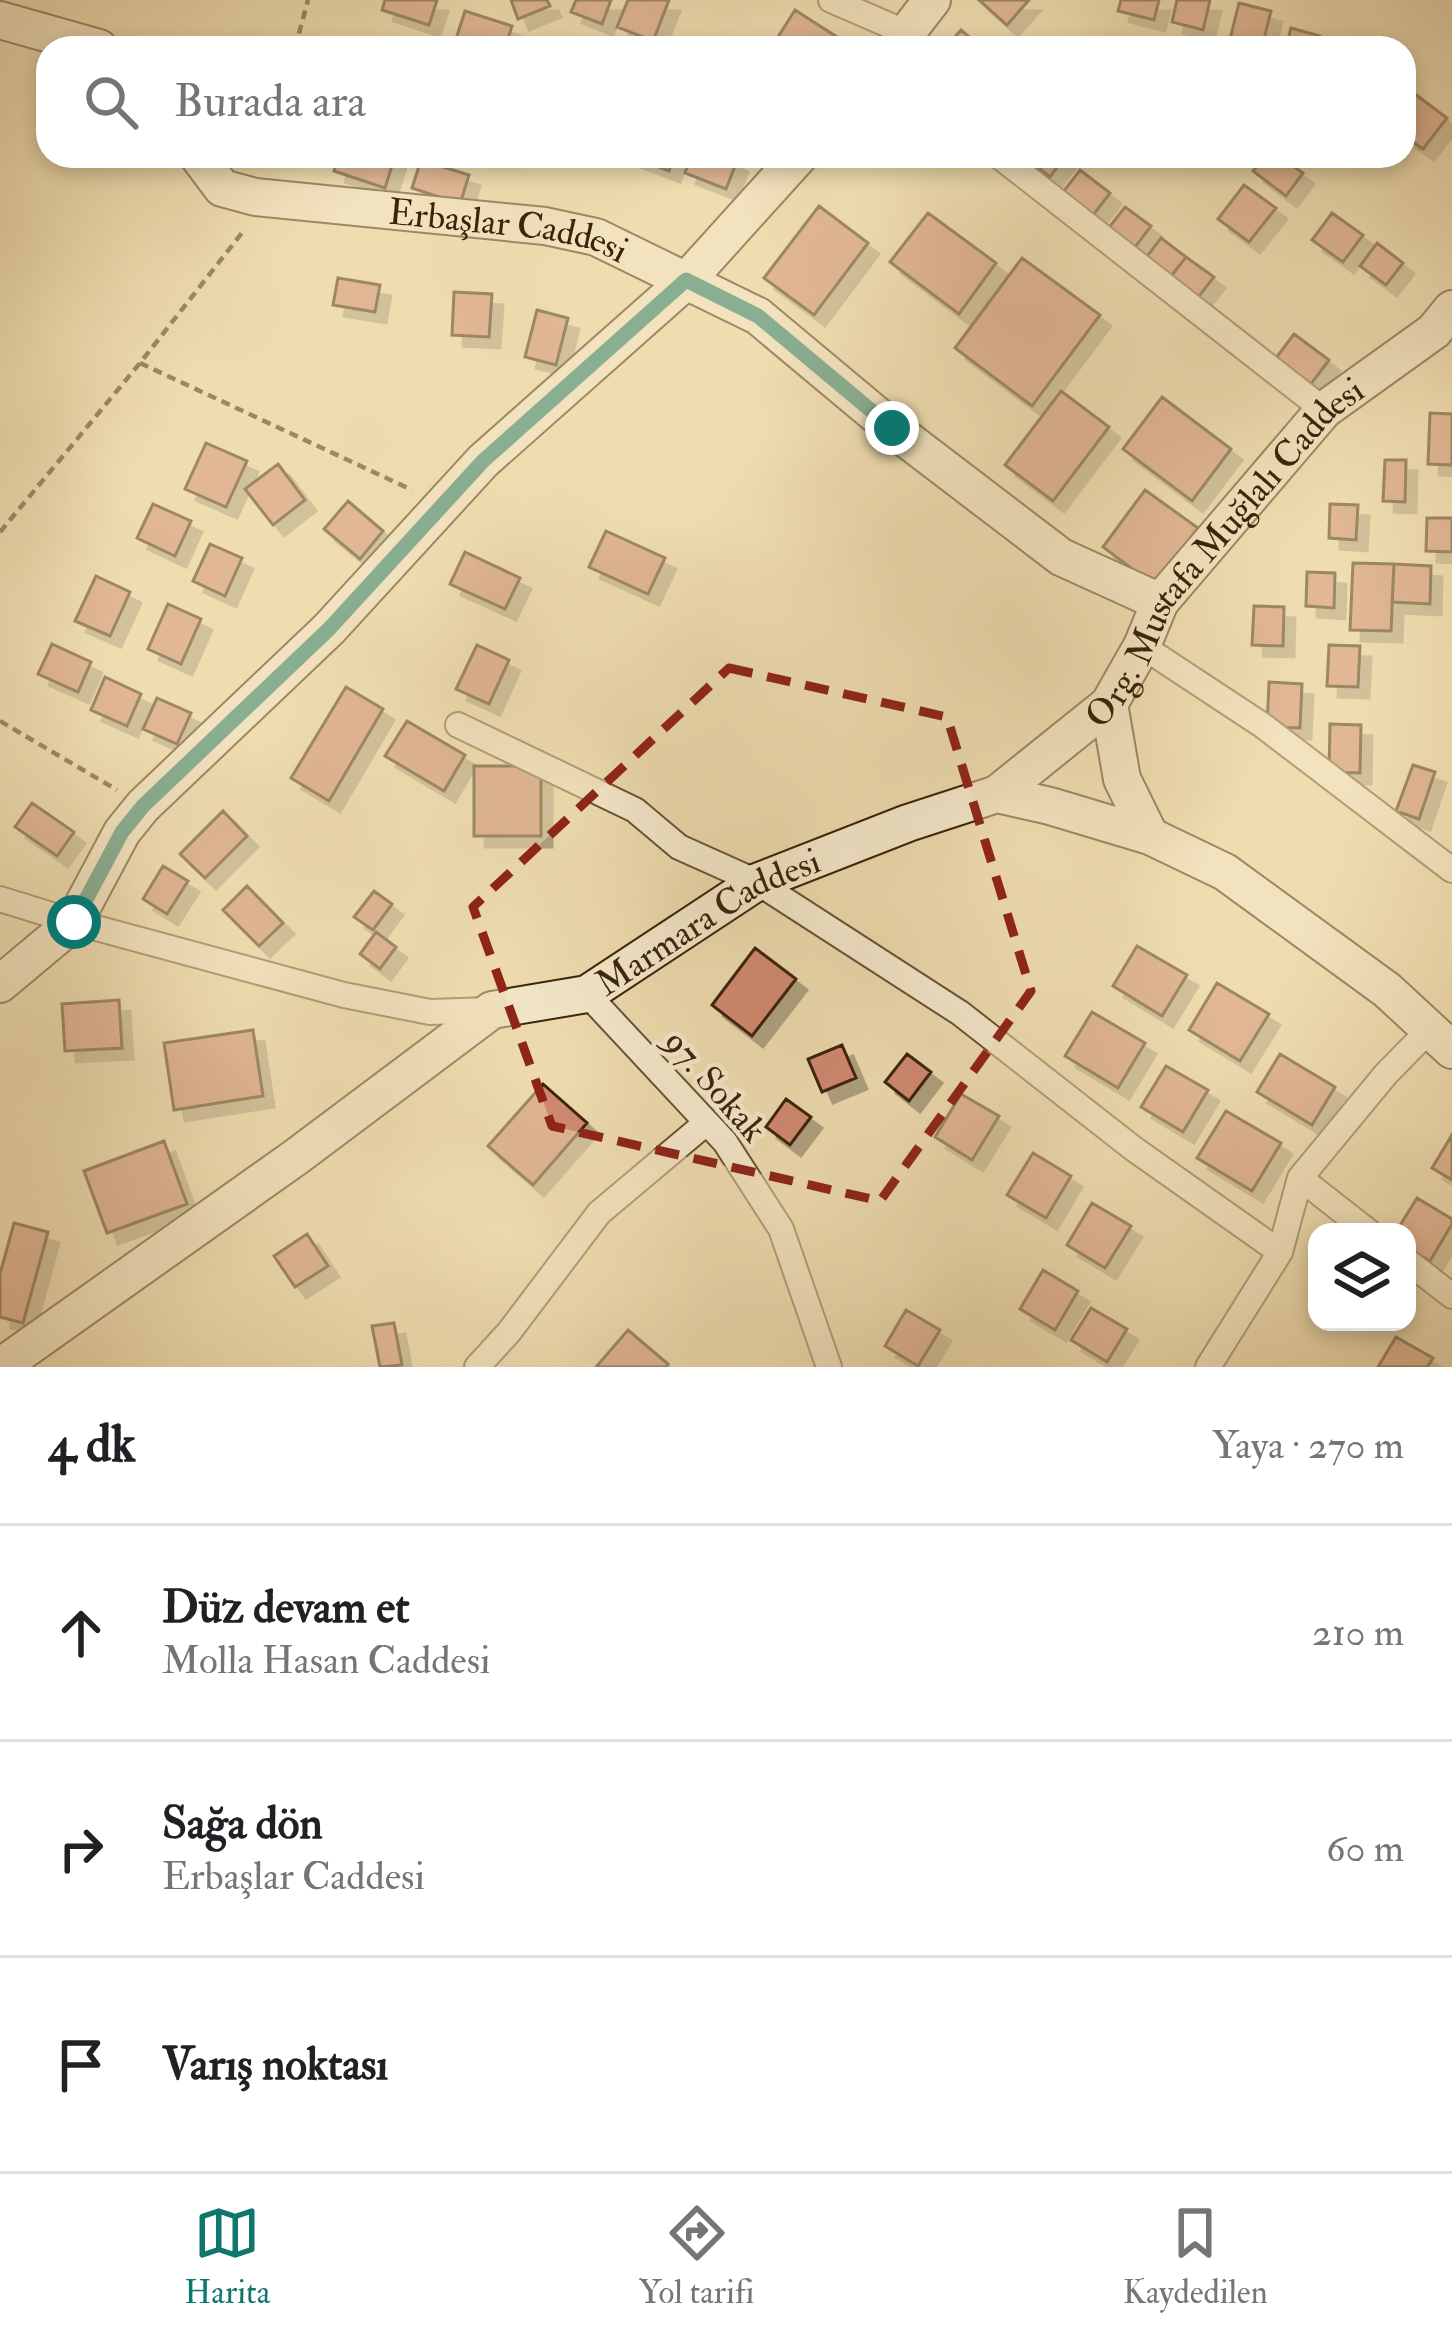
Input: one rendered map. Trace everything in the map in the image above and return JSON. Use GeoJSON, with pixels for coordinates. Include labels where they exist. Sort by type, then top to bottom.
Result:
{"type":"FeatureCollection","features":[{"type":"Feature","properties":{"kind":"street"},"geometry":{"type":"LineString","coordinates":[[831,0],[894,36]]}},
{"type":"Feature","properties":{"kind":"street"},"geometry":{"type":"LineString","coordinates":[[904,36],[932,0]]}},
{"type":"Feature","properties":{"kind":"street"},"geometry":{"type":"LineString","coordinates":[[0,20],[57,36]]}},
{"type":"Feature","properties":{"kind":"street","name":"Erbaşlar Caddesi"},"geometry":{"type":"LineString","coordinates":[[207,168],[221,188],[255,197],[545,226],[596,237],[758,316],[892,428],[1061,556],[1160,602]]}},
{"type":"Feature","properties":{"kind":"street"},"geometry":{"type":"LineString","coordinates":[[0,984],[74,922],[122,832],[143,806],[329,629],[483,461],[686,280],[788,168]]}},
{"type":"Feature","properties":{"kind":"street"},"geometry":{"type":"LineString","coordinates":[[1014,168],[1324,410]]}},
{"type":"Feature","properties":{"kind":"street","name":"Org. Mustafa Muğlalı Caddesi"},"geometry":{"type":"LineString","coordinates":[[998,794],[1109,704],[1160,602],[1324,410],[1446,328]]}},
{"type":"Feature","properties":{"kind":"street"},"geometry":{"type":"LineString","coordinates":[[1142,646],[1262,725],[1452,870]]}},
{"type":"Feature","properties":{"kind":"street"},"geometry":{"type":"LineString","coordinates":[[1109,704],[1122,779],[1150,836]]}},
{"type":"Feature","properties":{"kind":"street"},"geometry":{"type":"LineString","coordinates":[[458,725],[635,810],[679,847],[757,882],[960,1013],[1134,1149],[1280,1252]]}},
{"type":"Feature","properties":{"kind":"street"},"geometry":{"type":"LineString","coordinates":[[998,794],[1150,836],[1225,872],[1387,990],[1441,1039],[1386,1073],[1300,1178],[1280,1252],[1208,1367]]}},
{"type":"Feature","properties":{"kind":"street","name":"Marmara Caddesi"},"geometry":{"type":"LineString","coordinates":[[0,1367],[296,1157],[492,1010],[587,994],[757,882],[908,823],[998,794]]}},
{"type":"Feature","properties":{"kind":"street"},"geometry":{"type":"LineString","coordinates":[[0,898],[344,995],[430,1012],[492,1010]]}},
{"type":"Feature","properties":{"kind":"street","name":"97. Sokak"},"geometry":{"type":"LineString","coordinates":[[587,994],[725,1142],[781,1229],[829,1367]]}},
{"type":"Feature","properties":{"kind":"street"},"geometry":{"type":"LineString","coordinates":[[477,1367],[599,1213],[706,1123]]}},
{"type":"Feature","properties":{"kind":"street"},"geometry":{"type":"LineString","coordinates":[[1300,1178],[1358,1223]]}},
{"type":"Feature","properties":{"kind":"street"},"geometry":{"type":"LineString","coordinates":[[1416,1269],[1452,1296]]}},
{"type":"Feature","properties":{"kind":"path"},"geometry":{"type":"LineString","coordinates":[[298,36],[308,0]]}},
{"type":"Feature","properties":{"kind":"path"},"geometry":{"type":"LineString","coordinates":[[0,532],[244,232],[255,197]]}},
{"type":"Feature","properties":{"kind":"path"},"geometry":{"type":"LineString","coordinates":[[140,363],[443,505]]}},
{"type":"Feature","properties":{"kind":"path"},"geometry":{"type":"LineString","coordinates":[[0,721],[143,806]]}},
{"type":"Feature","properties":{"kind":"highlighted area"},"geometry":{"type":"Polygon","coordinates":[[[729,668],[947,717],[1031,991],[880,1201],[552,1126],[473,907],[729,668]]]}},
{"type":"Feature","properties":{"kind":"building"},"geometry":{"type":"Polygon","coordinates":[[[385,0],[437,0],[429,25],[382,10],[385,0]]]}},
{"type":"Feature","properties":{"kind":"building"},"geometry":{"type":"Polygon","coordinates":[[[511,0],[547,0],[550,6],[518,19],[511,0]]]}},
{"type":"Feature","properties":{"kind":"building"},"geometry":{"type":"Polygon","coordinates":[[[576,0],[611,0],[602,24],[571,12],[576,0]]]}},
{"type":"Feature","properties":{"kind":"building"},"geometry":{"type":"Polygon","coordinates":[[[628,0],[669,0],[655,36],[617,27],[628,0]]]}},
{"type":"Feature","properties":{"kind":"building"},"geometry":{"type":"Polygon","coordinates":[[[979,0],[1029,0],[1007,25],[979,0]]]}},
{"type":"Feature","properties":{"kind":"building"},"geometry":{"type":"Polygon","coordinates":[[[1121,0],[1159,0],[1154,20],[1118,11],[1121,0]]]}},
{"type":"Feature","properties":{"kind":"building"},"geometry":{"type":"Polygon","coordinates":[[[1177,0],[1210,0],[1203,30],[1172,22],[1177,0]]]}},
{"type":"Feature","properties":{"kind":"building"},"geometry":{"type":"Polygon","coordinates":[[[1239,3],[1271,11],[1265,36],[1231,36],[1239,3]]]}},
{"type":"Feature","properties":{"kind":"building"},"geometry":{"type":"Polygon","coordinates":[[[795,10],[835,36],[779,36],[795,10]]]}},
{"type":"Feature","properties":{"kind":"building"},"geometry":{"type":"Polygon","coordinates":[[[465,11],[512,26],[509,36],[457,36],[465,11]]]}},
{"type":"Feature","properties":{"kind":"building"},"geometry":{"type":"Polygon","coordinates":[[[1291,28],[1320,36],[1289,36],[1291,28]]]}},
{"type":"Feature","properties":{"kind":"building"},"geometry":{"type":"Polygon","coordinates":[[[1416,95],[1447,118],[1423,149],[1416,144],[1416,95]]]}},
{"type":"Feature","properties":{"kind":"building"},"geometry":{"type":"Polygon","coordinates":[[[335,168],[391,168],[385,188],[335,168]]]}},
{"type":"Feature","properties":{"kind":"building"},"geometry":{"type":"Polygon","coordinates":[[[418,168],[447,168],[469,175],[460,204],[412,188],[418,168]]]}},
{"type":"Feature","properties":{"kind":"building"},"geometry":{"type":"Polygon","coordinates":[[[687,168],[734,168],[726,189],[685,173],[687,168]]]}},
{"type":"Feature","properties":{"kind":"building"},"geometry":{"type":"Polygon","coordinates":[[[1296,168],[1303,173],[1286,196],[1253,171],[1296,168]]]}},
{"type":"Feature","properties":{"kind":"building"},"geometry":{"type":"Polygon","coordinates":[[[1080,170],[1110,193],[1091,218],[1060,196],[1080,170]]]}},
{"type":"Feature","properties":{"kind":"building"},"geometry":{"type":"Polygon","coordinates":[[[1244,185],[1276,208],[1249,242],[1218,219],[1244,185]]]}},
{"type":"Feature","properties":{"kind":"building"},"geometry":{"type":"Polygon","coordinates":[[[819,206],[868,243],[814,315],[764,278],[819,206]]]}},
{"type":"Feature","properties":{"kind":"building"},"geometry":{"type":"Polygon","coordinates":[[[1125,207],[1151,226],[1133,250],[1107,230],[1125,207]]]}},
{"type":"Feature","properties":{"kind":"building"},"geometry":{"type":"Polygon","coordinates":[[[928,213],[996,263],[959,314],[890,262],[928,213]]]}},
{"type":"Feature","properties":{"kind":"building"},"geometry":{"type":"Polygon","coordinates":[[[1332,213],[1363,235],[1343,262],[1312,240],[1332,213]]]}},
{"type":"Feature","properties":{"kind":"building"},"geometry":{"type":"Polygon","coordinates":[[[1161,238],[1186,257],[1170,278],[1145,259],[1161,238]]]}},
{"type":"Feature","properties":{"kind":"building"},"geometry":{"type":"Polygon","coordinates":[[[1377,243],[1403,263],[1386,285],[1360,266],[1377,243]]]}},
{"type":"Feature","properties":{"kind":"building"},"geometry":{"type":"Polygon","coordinates":[[[1186,257],[1214,277],[1196,300],[1168,280],[1186,257]]]}},
{"type":"Feature","properties":{"kind":"building"},"geometry":{"type":"Polygon","coordinates":[[[1022,258],[1100,315],[1032,406],[955,348],[1022,258]]]}},
{"type":"Feature","properties":{"kind":"building"},"geometry":{"type":"Polygon","coordinates":[[[338,278],[380,285],[375,312],[333,305],[338,278]]]}},
{"type":"Feature","properties":{"kind":"building"},"geometry":{"type":"Polygon","coordinates":[[[454,292],[492,294],[489,337],[452,335],[454,292]]]}},
{"type":"Feature","properties":{"kind":"building"},"geometry":{"type":"Polygon","coordinates":[[[537,310],[568,318],[556,365],[525,357],[537,310]]]}},
{"type":"Feature","properties":{"kind":"building"},"geometry":{"type":"Polygon","coordinates":[[[1294,334],[1329,360],[1311,384],[1276,358],[1294,334]]]}},
{"type":"Feature","properties":{"kind":"building"},"geometry":{"type":"Polygon","coordinates":[[[1061,391],[1109,427],[1053,501],[1005,465],[1061,391]]]}},
{"type":"Feature","properties":{"kind":"building"},"geometry":{"type":"Polygon","coordinates":[[[1162,397],[1231,449],[1192,501],[1123,449],[1162,397]]]}},
{"type":"Feature","properties":{"kind":"building"},"geometry":{"type":"Polygon","coordinates":[[[1430,413],[1452,414],[1452,465],[1428,464],[1430,413]]]}},
{"type":"Feature","properties":{"kind":"building"},"geometry":{"type":"Polygon","coordinates":[[[206,443],[247,461],[226,507],[185,489],[206,443]]]}},
{"type":"Feature","properties":{"kind":"building"},"geometry":{"type":"Polygon","coordinates":[[[1385,460],[1406,460],[1405,502],[1383,501],[1385,460]]]}},
{"type":"Feature","properties":{"kind":"building"},"geometry":{"type":"Polygon","coordinates":[[[278,464],[305,500],[273,525],[245,489],[278,464]]]}},
{"type":"Feature","properties":{"kind":"building"},"geometry":{"type":"Polygon","coordinates":[[[1145,490],[1198,528],[1155,586],[1103,547],[1145,490]]]}},
{"type":"Feature","properties":{"kind":"building"},"geometry":{"type":"Polygon","coordinates":[[[348,501],[383,531],[360,559],[324,529],[348,501]]]}},
{"type":"Feature","properties":{"kind":"building"},"geometry":{"type":"Polygon","coordinates":[[[153,504],[191,521],[175,556],[137,538],[153,504]]]}},
{"type":"Feature","properties":{"kind":"building"},"geometry":{"type":"Polygon","coordinates":[[[1330,504],[1358,505],[1356,540],[1329,538],[1330,504]]]}},
{"type":"Feature","properties":{"kind":"building"},"geometry":{"type":"Polygon","coordinates":[[[1427,518],[1452,518],[1452,552],[1426,551],[1427,518]]]}},
{"type":"Feature","properties":{"kind":"building"},"geometry":{"type":"Polygon","coordinates":[[[606,531],[665,558],[648,594],[589,567],[606,531]]]}},
{"type":"Feature","properties":{"kind":"building"},"geometry":{"type":"Polygon","coordinates":[[[210,544],[242,558],[225,596],[193,581],[210,544]]]}},
{"type":"Feature","properties":{"kind":"building"},"geometry":{"type":"Polygon","coordinates":[[[465,552],[520,578],[505,609],[450,584],[465,552]]]}},
{"type":"Feature","properties":{"kind":"building"},"geometry":{"type":"Polygon","coordinates":[[[1353,563],[1394,564],[1391,631],[1350,630],[1353,563]]]}},
{"type":"Feature","properties":{"kind":"building"},"geometry":{"type":"Polygon","coordinates":[[[1394,564],[1431,566],[1430,604],[1392,602],[1394,564]]]}},
{"type":"Feature","properties":{"kind":"building"},"geometry":{"type":"Polygon","coordinates":[[[1307,572],[1335,573],[1334,608],[1306,606],[1307,572]]]}},
{"type":"Feature","properties":{"kind":"building"},"geometry":{"type":"Polygon","coordinates":[[[96,576],[130,592],[110,636],[75,621],[96,576]]]}},
{"type":"Feature","properties":{"kind":"building"},"geometry":{"type":"Polygon","coordinates":[[[168,604],[201,619],[181,664],[148,649],[168,604]]]}},
{"type":"Feature","properties":{"kind":"building"},"geometry":{"type":"Polygon","coordinates":[[[1254,606],[1284,607],[1283,646],[1252,645],[1254,606]]]}},
{"type":"Feature","properties":{"kind":"building"},"geometry":{"type":"Polygon","coordinates":[[[52,644],[91,662],[78,692],[38,674],[52,644]]]}},
{"type":"Feature","properties":{"kind":"building"},"geometry":{"type":"Polygon","coordinates":[[[477,645],[509,660],[489,704],[456,689],[477,645]]]}},
{"type":"Feature","properties":{"kind":"building"},"geometry":{"type":"Polygon","coordinates":[[[1329,645],[1360,646],[1358,687],[1327,686],[1329,645]]]}},
{"type":"Feature","properties":{"kind":"building"},"geometry":{"type":"Polygon","coordinates":[[[105,677],[141,694],[127,726],[91,710],[105,677]]]}},
{"type":"Feature","properties":{"kind":"building"},"geometry":{"type":"Polygon","coordinates":[[[1269,682],[1302,684],[1300,728],[1267,727],[1269,682]]]}},
{"type":"Feature","properties":{"kind":"building"},"geometry":{"type":"Polygon","coordinates":[[[346,687],[383,709],[329,801],[291,778],[346,687]]]}},
{"type":"Feature","properties":{"kind":"building"},"geometry":{"type":"Polygon","coordinates":[[[157,698],[191,713],[177,744],[143,729],[157,698]]]}},
{"type":"Feature","properties":{"kind":"building"},"geometry":{"type":"Polygon","coordinates":[[[407,721],[465,755],[444,791],[385,756],[407,721]]]}},
{"type":"Feature","properties":{"kind":"building"},"geometry":{"type":"Polygon","coordinates":[[[1330,724],[1361,725],[1360,773],[1329,772],[1330,724]]]}},
{"type":"Feature","properties":{"kind":"building"},"geometry":{"type":"Polygon","coordinates":[[[1413,765],[1435,772],[1419,819],[1396,811],[1413,765]]]}},
{"type":"Feature","properties":{"kind":"building"},"geometry":{"type":"Polygon","coordinates":[[[474,766],[541,766],[541,836],[474,836],[474,766]]]}},
{"type":"Feature","properties":{"kind":"building"},"geometry":{"type":"Polygon","coordinates":[[[32,803],[74,832],[57,856],[15,827],[32,803]]]}},
{"type":"Feature","properties":{"kind":"building"},"geometry":{"type":"Polygon","coordinates":[[[223,811],[247,836],[205,878],[180,854],[223,811]]]}},
{"type":"Feature","properties":{"kind":"building"},"geometry":{"type":"Polygon","coordinates":[[[163,866],[188,881],[167,914],[143,899],[163,866]]]}},
{"type":"Feature","properties":{"kind":"building"},"geometry":{"type":"Polygon","coordinates":[[[247,886],[283,923],[259,946],[223,910],[247,886]]]}},
{"type":"Feature","properties":{"kind":"building"},"geometry":{"type":"Polygon","coordinates":[[[374,891],[392,904],[373,930],[354,917],[374,891]]]}},
{"type":"Feature","properties":{"kind":"building"},"geometry":{"type":"Polygon","coordinates":[[[376,932],[396,947],[380,969],[360,954],[376,932]]]}},
{"type":"Feature","properties":{"kind":"building"},"geometry":{"type":"Polygon","coordinates":[[[1137,946],[1187,975],[1162,1016],[1113,986],[1137,946]]]}},
{"type":"Feature","properties":{"kind":"building"},"geometry":{"type":"Polygon","coordinates":[[[755,948],[796,979],[752,1036],[712,1005],[755,948]]]}},
{"type":"Feature","properties":{"kind":"building"},"geometry":{"type":"Polygon","coordinates":[[[1217,983],[1269,1014],[1240,1061],[1189,1030],[1217,983]]]}},
{"type":"Feature","properties":{"kind":"building"},"geometry":{"type":"Polygon","coordinates":[[[119,1000],[122,1048],[65,1051],[62,1004],[119,1000]]]}},
{"type":"Feature","properties":{"kind":"building"},"geometry":{"type":"Polygon","coordinates":[[[1092,1012],[1145,1043],[1118,1088],[1065,1056],[1092,1012]]]}},
{"type":"Feature","properties":{"kind":"building"},"geometry":{"type":"Polygon","coordinates":[[[253,1030],[263,1096],[174,1110],[164,1043],[253,1030]]]}},
{"type":"Feature","properties":{"kind":"building"},"geometry":{"type":"Polygon","coordinates":[[[842,1045],[856,1078],[822,1092],[808,1059],[842,1045]]]}},
{"type":"Feature","properties":{"kind":"building"},"geometry":{"type":"Polygon","coordinates":[[[907,1054],[931,1072],[909,1101],[885,1082],[907,1054]]]}},
{"type":"Feature","properties":{"kind":"building"},"geometry":{"type":"Polygon","coordinates":[[[1280,1054],[1335,1087],[1312,1125],[1257,1092],[1280,1054]]]}},
{"type":"Feature","properties":{"kind":"building"},"geometry":{"type":"Polygon","coordinates":[[[1166,1066],[1208,1090],[1183,1132],[1141,1107],[1166,1066]]]}},
{"type":"Feature","properties":{"kind":"building"},"geometry":{"type":"Polygon","coordinates":[[[543,1084],[587,1123],[533,1185],[488,1146],[543,1084]]]}},
{"type":"Feature","properties":{"kind":"building"},"geometry":{"type":"Polygon","coordinates":[[[961,1094],[999,1116],[972,1160],[935,1137],[961,1094]]]}},
{"type":"Feature","properties":{"kind":"building"},"geometry":{"type":"Polygon","coordinates":[[[786,1099],[811,1117],[790,1145],[766,1127],[786,1099]]]}},
{"type":"Feature","properties":{"kind":"building"},"geometry":{"type":"Polygon","coordinates":[[[1226,1111],[1281,1143],[1252,1191],[1197,1158],[1226,1111]]]}},
{"type":"Feature","properties":{"kind":"building"},"geometry":{"type":"Polygon","coordinates":[[[1452,1135],[1452,1180],[1432,1168],[1452,1135]]]}},
{"type":"Feature","properties":{"kind":"building"},"geometry":{"type":"Polygon","coordinates":[[[164,1141],[187,1204],[107,1233],[84,1171],[164,1141]]]}},
{"type":"Feature","properties":{"kind":"building"},"geometry":{"type":"Polygon","coordinates":[[[1033,1153],[1071,1176],[1046,1218],[1007,1195],[1033,1153]]]}},
{"type":"Feature","properties":{"kind":"building"},"geometry":{"type":"Polygon","coordinates":[[[1417,1198],[1452,1219],[1430,1261],[1416,1253],[1416,1223],[1402,1223],[1417,1198]]]}},
{"type":"Feature","properties":{"kind":"building"},"geometry":{"type":"Polygon","coordinates":[[[1092,1203],[1131,1226],[1105,1268],[1067,1245],[1092,1203]]]}},
{"type":"Feature","properties":{"kind":"building"},"geometry":{"type":"Polygon","coordinates":[[[14,1223],[48,1232],[23,1323],[0,1317],[0,1274],[14,1223]]]}},
{"type":"Feature","properties":{"kind":"building"},"geometry":{"type":"Polygon","coordinates":[[[307,1234],[328,1266],[295,1287],[274,1256],[307,1234]]]}},
{"type":"Feature","properties":{"kind":"building"},"geometry":{"type":"Polygon","coordinates":[[[1043,1270],[1078,1291],[1055,1330],[1020,1309],[1043,1270]]]}},
{"type":"Feature","properties":{"kind":"building"},"geometry":{"type":"Polygon","coordinates":[[[1091,1308],[1127,1329],[1107,1362],[1071,1340],[1091,1308]]]}},
{"type":"Feature","properties":{"kind":"building"},"geometry":{"type":"Polygon","coordinates":[[[906,1310],[940,1330],[918,1366],[885,1346],[906,1310]]]}},
{"type":"Feature","properties":{"kind":"building"},"geometry":{"type":"Polygon","coordinates":[[[394,1323],[402,1365],[380,1367],[372,1326],[394,1323]]]}},
{"type":"Feature","properties":{"kind":"building"},"geometry":{"type":"Polygon","coordinates":[[[628,1330],[668,1364],[666,1367],[596,1367],[628,1330]]]}},
{"type":"Feature","properties":{"kind":"building"},"geometry":{"type":"Polygon","coordinates":[[[1396,1337],[1433,1358],[1427,1367],[1378,1367],[1396,1337]]]}},
{"type":"Feature","properties":{"kind":"route"},"geometry":{"type":"LineString","coordinates":[[74,922],[122,832],[143,806],[329,629],[483,461],[686,280],[758,316],[892,428]]}}]}
